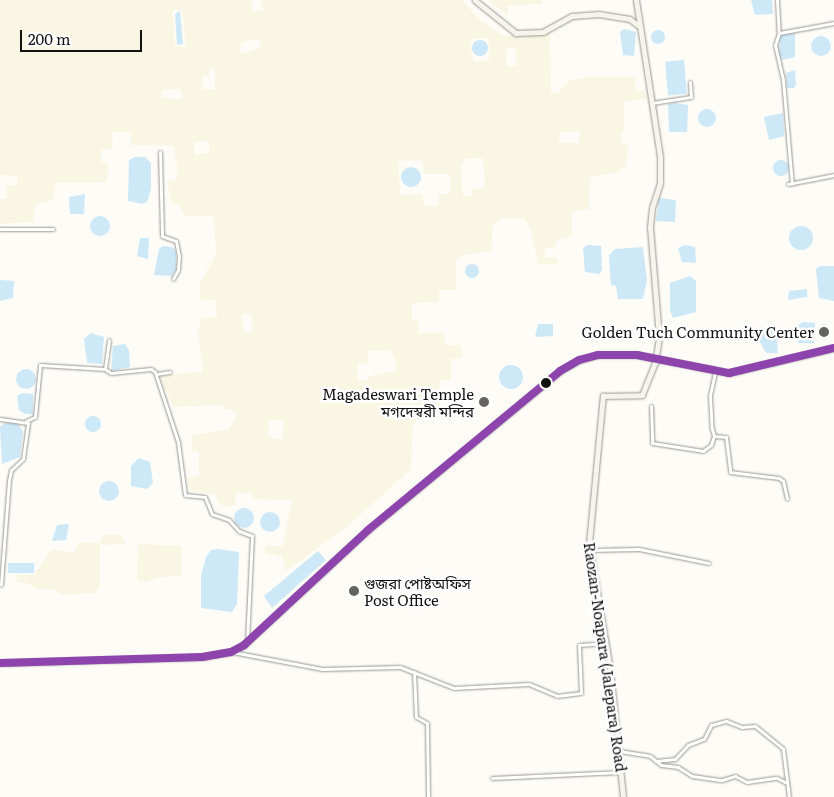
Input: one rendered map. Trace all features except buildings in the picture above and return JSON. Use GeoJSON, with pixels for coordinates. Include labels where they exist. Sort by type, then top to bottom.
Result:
{"type":"FeatureCollection","features":[{"type":"Feature","properties":{"kind":"main road"},"geometry":{"type":"LineString","coordinates":[[475,0],[516,33],[543,32],[572,16],[599,14],[630,19],[639,26]]}},
{"type":"Feature","properties":{"kind":"main road","name":"Raozan-Noapara (Jalepara) Road"},"geometry":{"type":"LineString","coordinates":[[623,797],[620,751],[590,550],[595,455],[604,396],[642,395],[656,358],[658,321],[650,227],[653,201],[660,182],[660,156],[636,0]]}},
{"type":"Feature","properties":{"kind":"main road"},"geometry":{"type":"LineString","coordinates":[[0,663],[202,657],[231,652],[247,643],[368,530],[566,366],[598,355],[656,358],[715,372],[743,370],[834,348]]}},
{"type":"Feature","properties":{"kind":"street"},"geometry":{"type":"LineString","coordinates":[[776,0],[779,33],[776,45],[783,80],[790,184],[834,175]]}},
{"type":"Feature","properties":{"kind":"street"},"geometry":{"type":"LineString","coordinates":[[779,33],[834,24]]}},
{"type":"Feature","properties":{"kind":"street"},"geometry":{"type":"LineString","coordinates":[[652,102],[691,98],[690,82]]}},
{"type":"Feature","properties":{"kind":"street"},"geometry":{"type":"LineString","coordinates":[[160,152],[162,236],[176,241],[179,256],[178,270],[173,279]]}},
{"type":"Feature","properties":{"kind":"street"},"geometry":{"type":"LineString","coordinates":[[0,229],[53,229]]}},
{"type":"Feature","properties":{"kind":"street"},"geometry":{"type":"LineString","coordinates":[[105,369],[109,340]]}},
{"type":"Feature","properties":{"kind":"street"},"geometry":{"type":"LineString","coordinates":[[0,419],[26,421],[36,417],[40,365],[105,369],[121,373],[151,370],[156,374],[178,442],[185,495],[205,497],[212,514],[229,520],[239,531],[252,536],[247,643]]}},
{"type":"Feature","properties":{"kind":"street"},"geometry":{"type":"LineString","coordinates":[[156,374],[170,372]]}},
{"type":"Feature","properties":{"kind":"street"},"geometry":{"type":"LineString","coordinates":[[651,406],[652,443],[704,451],[711,445],[714,436],[710,396],[715,372]]}},
{"type":"Feature","properties":{"kind":"street"},"geometry":{"type":"LineString","coordinates":[[1,585],[11,470],[23,459],[26,421]]}},
{"type":"Feature","properties":{"kind":"street"},"geometry":{"type":"LineString","coordinates":[[714,436],[726,437],[730,472],[779,478],[783,481],[786,499]]}},
{"type":"Feature","properties":{"kind":"street"},"geometry":{"type":"LineString","coordinates":[[590,550],[639,550],[709,563]]}},
{"type":"Feature","properties":{"kind":"street"},"geometry":{"type":"LineString","coordinates":[[231,652],[322,669],[400,667],[454,688],[529,684],[557,696],[581,693],[579,645],[605,643]]}},
{"type":"Feature","properties":{"kind":"street"},"geometry":{"type":"LineString","coordinates":[[414,672],[416,717],[427,723],[428,797]]}},
{"type":"Feature","properties":{"kind":"street"},"geometry":{"type":"LineString","coordinates":[[656,761],[674,759],[688,745],[704,739],[712,724],[735,722],[742,726],[755,726],[783,749],[788,797]]}},
{"type":"Feature","properties":{"kind":"street"},"geometry":{"type":"LineString","coordinates":[[620,751],[650,756],[661,766],[678,767],[692,776],[722,780],[735,776],[747,782],[777,778],[785,782]]}},
{"type":"Feature","properties":{"kind":"street"},"geometry":{"type":"LineString","coordinates":[[492,778],[622,772]]}},
{"type":"Feature","properties":{"kind":"shaded area"},"geometry":{"type":"Polygon","coordinates":[[[0,0],[251,0],[253,12],[263,10],[261,0],[462,0],[480,20],[504,36],[550,32],[551,93],[558,93],[568,81],[588,77],[635,77],[636,91],[645,90],[647,99],[624,102],[624,132],[621,133],[622,145],[628,145],[626,166],[618,172],[590,177],[589,209],[572,211],[572,237],[557,239],[555,247],[545,249],[545,258],[557,257],[558,264],[538,265],[531,229],[524,219],[501,218],[493,225],[491,251],[462,255],[456,260],[456,290],[439,290],[439,302],[412,303],[412,319],[418,320],[418,333],[443,333],[446,345],[461,345],[462,358],[451,359],[451,380],[439,381],[440,406],[434,406],[433,413],[422,415],[413,423],[411,469],[348,526],[286,571],[282,556],[265,554],[265,546],[283,546],[292,500],[253,499],[251,493],[236,493],[235,505],[226,507],[218,503],[215,494],[191,491],[187,484],[187,478],[199,476],[199,452],[192,451],[192,435],[228,429],[236,419],[236,411],[224,409],[222,405],[173,407],[159,375],[203,372],[198,331],[201,318],[217,317],[216,300],[201,301],[199,285],[216,255],[214,219],[212,216],[184,216],[179,205],[171,203],[167,182],[175,180],[178,169],[173,146],[131,145],[131,133],[113,132],[112,149],[101,150],[101,162],[108,163],[107,182],[56,183],[53,199],[34,206],[34,222],[0,224],[0,199],[6,199],[7,185],[17,186],[17,176],[0,175],[0,0]],[[173,10],[175,46],[186,46],[182,10],[173,10]],[[257,38],[241,43],[240,52],[245,54],[262,46],[257,38]],[[487,38],[474,39],[470,43],[474,61],[488,61],[490,48],[487,38]],[[515,48],[506,49],[507,67],[517,65],[515,48]],[[210,68],[209,76],[203,76],[202,89],[215,90],[215,68],[210,68]],[[181,89],[161,90],[162,98],[179,99],[183,97],[181,89]],[[580,131],[559,133],[559,142],[579,143],[580,131]],[[209,141],[194,142],[195,155],[209,152],[209,141]],[[483,158],[466,159],[461,164],[463,196],[471,196],[472,190],[485,187],[483,158]],[[420,160],[398,161],[400,195],[422,194],[425,206],[438,205],[439,194],[450,194],[450,174],[424,174],[423,163],[420,160]],[[241,314],[244,332],[253,331],[251,314],[241,314]],[[390,350],[369,351],[367,363],[358,364],[358,380],[368,380],[370,376],[395,371],[396,362],[390,350]],[[269,420],[268,437],[282,440],[284,421],[269,420]]]}},
{"type":"Feature","properties":{"kind":"shaded area"},"geometry":{"type":"Polygon","coordinates":[[[488,0],[542,0],[542,4],[508,6],[508,16],[488,0]]]}},
{"type":"Feature","properties":{"kind":"shaded area"},"geometry":{"type":"Polygon","coordinates":[[[121,534],[125,544],[100,545],[100,586],[94,593],[60,595],[56,590],[36,589],[31,584],[17,582],[16,575],[34,575],[52,549],[74,553],[79,542],[100,543],[103,535],[121,534]]]}},
{"type":"Feature","properties":{"kind":"shaded area"},"geometry":{"type":"Polygon","coordinates":[[[138,544],[182,546],[182,576],[160,577],[147,582],[137,580],[138,544]]]}},
{"type":"Feature","properties":{"kind":"water"},"geometry":{"type":"Polygon","coordinates":[[[751,0],[772,0],[773,14],[755,15],[751,0]]]}},
{"type":"Feature","properties":{"kind":"water"},"geometry":{"type":"Polygon","coordinates":[[[180,11],[183,44],[177,45],[175,14],[180,11]]]}},
{"type":"Feature","properties":{"kind":"water"},"geometry":{"type":"Polygon","coordinates":[[[624,29],[636,32],[634,56],[623,55],[620,32],[624,29]]]}},
{"type":"Feature","properties":{"kind":"water"},"geometry":{"type":"Polygon","coordinates":[[[655,30],[661,30],[665,37],[661,44],[655,44],[651,40],[651,34],[655,30]]]}},
{"type":"Feature","properties":{"kind":"water"},"geometry":{"type":"Polygon","coordinates":[[[795,33],[795,57],[782,60],[779,53],[780,35],[795,33]]]}},
{"type":"Feature","properties":{"kind":"water"},"geometry":{"type":"Polygon","coordinates":[[[817,36],[825,36],[831,42],[831,50],[825,56],[817,56],[811,50],[811,42],[817,36]]]}},
{"type":"Feature","properties":{"kind":"water"},"geometry":{"type":"Polygon","coordinates":[[[477,40],[483,40],[488,45],[486,54],[477,56],[472,51],[472,45],[477,40]]]}},
{"type":"Feature","properties":{"kind":"water"},"geometry":{"type":"Polygon","coordinates":[[[684,60],[687,94],[668,96],[665,62],[684,60]]]}},
{"type":"Feature","properties":{"kind":"water"},"geometry":{"type":"Polygon","coordinates":[[[795,70],[796,84],[794,88],[787,88],[786,73],[795,70]]]}},
{"type":"Feature","properties":{"kind":"water"},"geometry":{"type":"Polygon","coordinates":[[[668,104],[688,105],[687,132],[669,132],[668,104]]]}},
{"type":"Feature","properties":{"kind":"water"},"geometry":{"type":"Polygon","coordinates":[[[707,109],[713,112],[716,118],[713,124],[707,127],[701,124],[698,118],[701,112],[707,109]]]}},
{"type":"Feature","properties":{"kind":"water"},"geometry":{"type":"Polygon","coordinates":[[[783,113],[784,136],[769,140],[764,117],[783,113]]]}},
{"type":"Feature","properties":{"kind":"water"},"geometry":{"type":"Polygon","coordinates":[[[135,157],[145,157],[151,163],[151,189],[147,202],[142,204],[128,201],[129,160],[135,157]]]}},
{"type":"Feature","properties":{"kind":"water"},"geometry":{"type":"Polygon","coordinates":[[[778,160],[784,160],[789,165],[787,174],[778,176],[773,171],[773,165],[778,160]]]}},
{"type":"Feature","properties":{"kind":"water"},"geometry":{"type":"Polygon","coordinates":[[[411,167],[418,170],[421,177],[418,184],[411,187],[404,184],[401,177],[404,170],[411,167]]]}},
{"type":"Feature","properties":{"kind":"water"},"geometry":{"type":"Polygon","coordinates":[[[85,194],[84,214],[70,214],[69,197],[85,194]]]}},
{"type":"Feature","properties":{"kind":"water"},"geometry":{"type":"Polygon","coordinates":[[[659,198],[676,200],[675,222],[656,221],[659,198]]]}},
{"type":"Feature","properties":{"kind":"water"},"geometry":{"type":"Polygon","coordinates":[[[100,216],[107,219],[110,226],[107,233],[100,236],[93,233],[90,226],[93,219],[100,216]]]}},
{"type":"Feature","properties":{"kind":"water"},"geometry":{"type":"Polygon","coordinates":[[[801,226],[810,229],[813,238],[810,247],[801,250],[792,247],[789,238],[792,229],[801,226]]]}},
{"type":"Feature","properties":{"kind":"water"},"geometry":{"type":"Polygon","coordinates":[[[140,238],[149,238],[148,259],[137,256],[140,238]]]}},
{"type":"Feature","properties":{"kind":"water"},"geometry":{"type":"Polygon","coordinates":[[[588,245],[601,246],[602,270],[599,274],[585,272],[583,248],[588,245]]]}},
{"type":"Feature","properties":{"kind":"water"},"geometry":{"type":"Polygon","coordinates":[[[685,245],[695,247],[696,263],[682,262],[678,248],[685,245]]]}},
{"type":"Feature","properties":{"kind":"water"},"geometry":{"type":"Polygon","coordinates":[[[163,246],[172,247],[176,251],[176,269],[172,276],[154,275],[159,249],[163,246]]]}},
{"type":"Feature","properties":{"kind":"water"},"geometry":{"type":"Polygon","coordinates":[[[643,247],[647,280],[643,299],[618,299],[616,286],[611,285],[609,255],[615,249],[643,247]]]}},
{"type":"Feature","properties":{"kind":"water"},"geometry":{"type":"Polygon","coordinates":[[[469,264],[475,264],[479,271],[475,278],[469,278],[465,274],[465,268],[469,264]]]}},
{"type":"Feature","properties":{"kind":"water"},"geometry":{"type":"Polygon","coordinates":[[[820,266],[834,266],[834,301],[819,298],[816,269],[820,266]]]}},
{"type":"Feature","properties":{"kind":"water"},"geometry":{"type":"Polygon","coordinates":[[[690,276],[696,281],[696,312],[673,318],[670,311],[670,283],[690,276]]]}},
{"type":"Feature","properties":{"kind":"water"},"geometry":{"type":"Polygon","coordinates":[[[0,280],[14,281],[13,298],[0,301],[0,280]]]}},
{"type":"Feature","properties":{"kind":"water"},"geometry":{"type":"Polygon","coordinates":[[[807,289],[807,297],[788,300],[789,291],[807,289]]]}},
{"type":"Feature","properties":{"kind":"water"},"geometry":{"type":"Polygon","coordinates":[[[803,322],[815,323],[814,343],[798,343],[795,327],[803,322]]]}},
{"type":"Feature","properties":{"kind":"water"},"geometry":{"type":"Polygon","coordinates":[[[538,324],[553,324],[553,336],[535,337],[538,324]]]}},
{"type":"Feature","properties":{"kind":"water"},"geometry":{"type":"Polygon","coordinates":[[[760,327],[776,330],[778,353],[766,353],[759,340],[758,330],[760,327]]]}},
{"type":"Feature","properties":{"kind":"water"},"geometry":{"type":"Polygon","coordinates":[[[91,333],[104,337],[102,364],[87,363],[84,339],[91,333]]]}},
{"type":"Feature","properties":{"kind":"water"},"geometry":{"type":"Polygon","coordinates":[[[125,344],[129,350],[130,367],[111,371],[113,346],[125,344]]]}},
{"type":"Feature","properties":{"kind":"water"},"geometry":{"type":"Polygon","coordinates":[[[511,365],[519,369],[523,377],[519,385],[511,389],[503,385],[499,377],[503,369],[511,365]]]}},
{"type":"Feature","properties":{"kind":"water"},"geometry":{"type":"Polygon","coordinates":[[[22,369],[30,369],[36,375],[36,383],[30,389],[22,389],[16,383],[16,375],[22,369]]]}},
{"type":"Feature","properties":{"kind":"water"},"geometry":{"type":"Polygon","coordinates":[[[22,393],[33,394],[33,414],[25,414],[19,410],[17,396],[22,393]]]}},
{"type":"Feature","properties":{"kind":"water"},"geometry":{"type":"Polygon","coordinates":[[[90,416],[96,416],[101,421],[99,430],[90,432],[85,427],[85,421],[90,416]]]}},
{"type":"Feature","properties":{"kind":"water"},"geometry":{"type":"Polygon","coordinates":[[[5,423],[18,423],[23,432],[20,457],[2,464],[0,427],[5,423]]]}},
{"type":"Feature","properties":{"kind":"water"},"geometry":{"type":"Polygon","coordinates":[[[139,458],[150,462],[153,483],[147,489],[131,486],[131,466],[139,458]]]}},
{"type":"Feature","properties":{"kind":"water"},"geometry":{"type":"Polygon","coordinates":[[[105,481],[113,481],[119,487],[119,495],[113,501],[105,501],[99,495],[99,487],[105,481]]]}},
{"type":"Feature","properties":{"kind":"water"},"geometry":{"type":"Polygon","coordinates":[[[244,508],[251,511],[254,518],[251,525],[244,528],[237,525],[234,518],[237,511],[244,508]]]}},
{"type":"Feature","properties":{"kind":"water"},"geometry":{"type":"Polygon","coordinates":[[[270,512],[277,515],[280,522],[277,529],[270,532],[263,529],[260,522],[263,515],[270,512]]]}},
{"type":"Feature","properties":{"kind":"water"},"geometry":{"type":"Polygon","coordinates":[[[69,524],[66,540],[52,541],[57,525],[69,524]]]}},
{"type":"Feature","properties":{"kind":"water"},"geometry":{"type":"Polygon","coordinates":[[[211,550],[239,552],[237,604],[232,612],[201,608],[201,576],[206,557],[211,550]]]}},
{"type":"Feature","properties":{"kind":"water"},"geometry":{"type":"Polygon","coordinates":[[[318,551],[326,560],[272,608],[264,596],[318,551]]]}},
{"type":"Feature","properties":{"kind":"water"},"geometry":{"type":"Polygon","coordinates":[[[8,563],[34,563],[34,573],[8,573],[8,563]]]}},
{"type":"Feature","properties":{"kind":"transit line"},"geometry":{"type":"LineString","coordinates":[[0,663],[202,657],[231,652],[244,645],[368,530],[560,371],[579,360],[598,355],[637,355],[729,373],[834,348]]}},
{"type":"Feature","properties":{"kind":"place","name":"Golden Tuch Community Center"},"geometry":{"type":"Point","coordinates":[824,332]}},
{"type":"Feature","properties":{"kind":"place","name":"Magadeswari Temple মগদেস্বরী মন্দির"},"geometry":{"type":"Point","coordinates":[484,402]}},
{"type":"Feature","properties":{"kind":"place","name":"গুজরা পোষ্টঅফিস Post Office"},"geometry":{"type":"Point","coordinates":[354,591]}}]}
